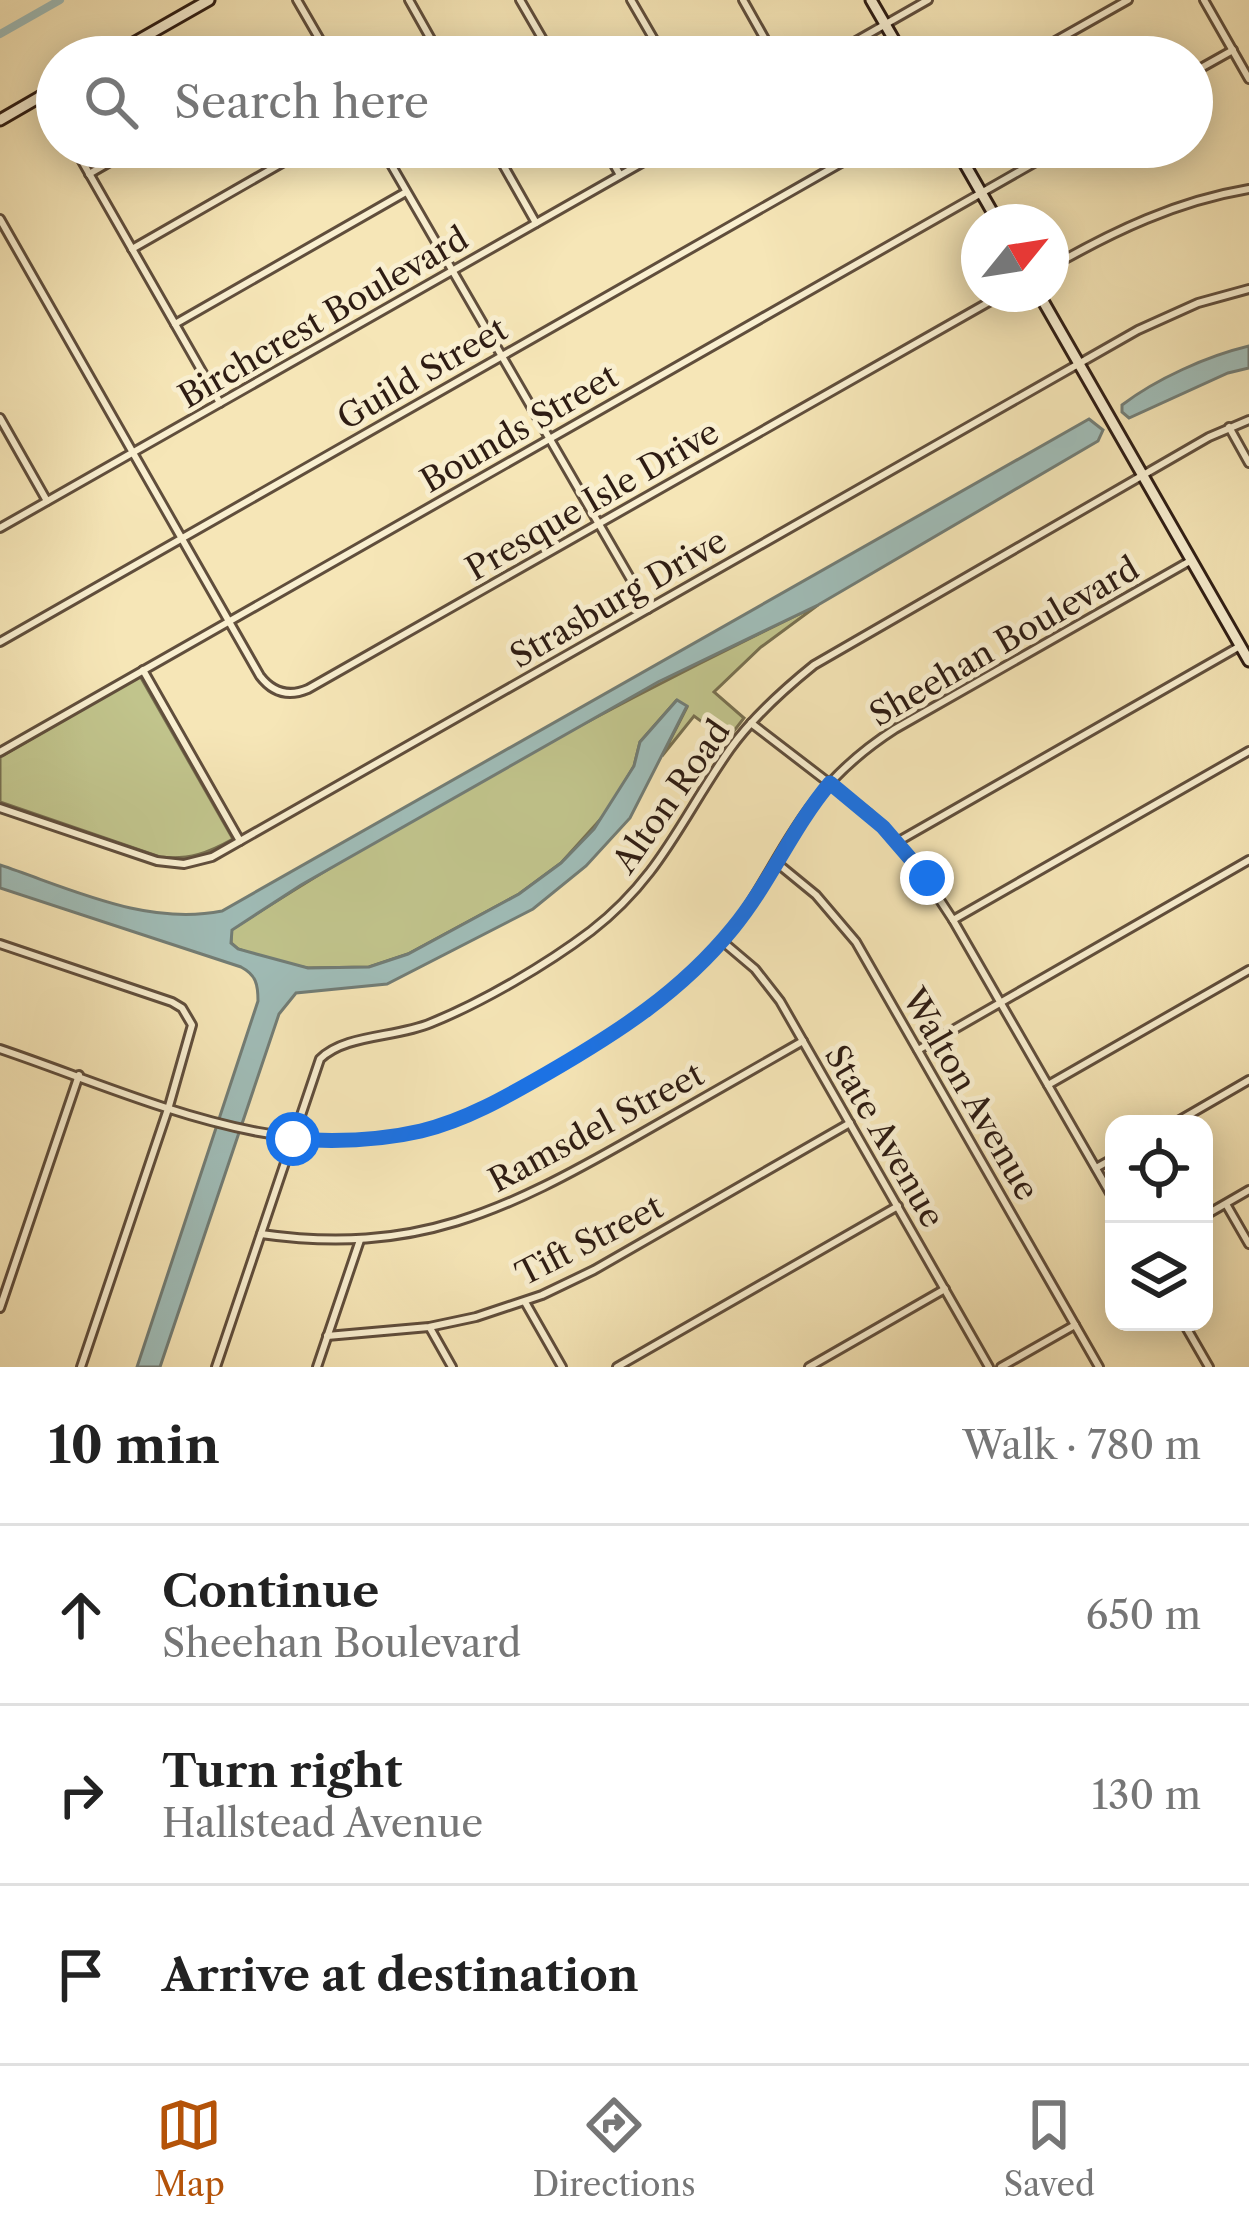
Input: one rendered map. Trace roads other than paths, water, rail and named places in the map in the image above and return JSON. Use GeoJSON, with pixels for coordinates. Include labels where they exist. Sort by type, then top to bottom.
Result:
{"type":"FeatureCollection","features":[{"type":"Feature","properties":{"kind":"street"},"geometry":{"type":"LineString","coordinates":[[146,36],[209,0]]}},
{"type":"Feature","properties":{"kind":"street"},"geometry":{"type":"LineString","coordinates":[[297,0],[318,36]]}},
{"type":"Feature","properties":{"kind":"street"},"geometry":{"type":"LineString","coordinates":[[409,0],[429,36]]}},
{"type":"Feature","properties":{"kind":"street"},"geometry":{"type":"LineString","coordinates":[[520,0],[541,36]]}},
{"type":"Feature","properties":{"kind":"street"},"geometry":{"type":"LineString","coordinates":[[632,0],[652,36]]}},
{"type":"Feature","properties":{"kind":"street"},"geometry":{"type":"LineString","coordinates":[[743,0],[763,36]]}},
{"type":"Feature","properties":{"kind":"street"},"geometry":{"type":"LineString","coordinates":[[871,0],[892,36]]}},
{"type":"Feature","properties":{"kind":"street"},"geometry":{"type":"LineString","coordinates":[[865,36],[928,0]]}},
{"type":"Feature","properties":{"kind":"street"},"geometry":{"type":"LineString","coordinates":[[1065,36],[1128,0]]}},
{"type":"Feature","properties":{"kind":"street"},"geometry":{"type":"LineString","coordinates":[[1204,0],[1249,79]]}},
{"type":"Feature","properties":{"kind":"street"},"geometry":{"type":"LineString","coordinates":[[1213,61],[1233,50]]}},
{"type":"Feature","properties":{"kind":"street"},"geometry":{"type":"LineString","coordinates":[[0,119],[36,99]]}},
{"type":"Feature","properties":{"kind":"street"},"geometry":{"type":"LineString","coordinates":[[86,168],[220,403]]}},
{"type":"Feature","properties":{"kind":"street"},"geometry":{"type":"LineString","coordinates":[[89,174],[99,168]]}},
{"type":"Feature","properties":{"kind":"street"},"geometry":{"type":"LineString","coordinates":[[132,249],[273,168]]}},
{"type":"Feature","properties":{"kind":"street"},"geometry":{"type":"LineString","coordinates":[[393,168],[648,609]]}},
{"type":"Feature","properties":{"kind":"street"},"geometry":{"type":"LineString","coordinates":[[505,168],[536,223]]}},
{"type":"Feature","properties":{"kind":"street"},"geometry":{"type":"LineString","coordinates":[[616,168],[620,175]]}},
{"type":"Feature","properties":{"kind":"street","name":"Birchcrest Boulevard"},"geometry":{"type":"LineString","coordinates":[[0,529],[632,168]]}},
{"type":"Feature","properties":{"kind":"street","name":"Guild Street"},"geometry":{"type":"LineString","coordinates":[[0,642],[832,168]]}},
{"type":"Feature","properties":{"kind":"street"},"geometry":{"type":"LineString","coordinates":[[967,168],[987,204]]}},
{"type":"Feature","properties":{"kind":"street","name":"Bounds Street"},"geometry":{"type":"LineString","coordinates":[[0,752],[1025,168]]}},
{"type":"Feature","properties":{"kind":"street"},"geometry":{"type":"LineString","coordinates":[[1069,258],[1145,218],[1249,189]]}},
{"type":"Feature","properties":{"kind":"street"},"geometry":{"type":"LineString","coordinates":[[175,324],[407,192]]}},
{"type":"Feature","properties":{"kind":"street","name":"Presque Isle Drive"},"geometry":{"type":"LineString","coordinates":[[0,219],[229,621],[266,683],[281,692],[299,692],[971,312]]}},
{"type":"Feature","properties":{"kind":"street","name":"Strasburg Drive"},"geometry":{"type":"LineString","coordinates":[[0,808],[175,864],[201,861],[1079,364],[1179,310],[1249,289]]}},
{"type":"Feature","properties":{"kind":"street"},"geometry":{"type":"LineString","coordinates":[[1049,312],[1249,661]]}},
{"type":"Feature","properties":{"kind":"street"},"geometry":{"type":"LineString","coordinates":[[0,418],[47,501]]}},
{"type":"Feature","properties":{"kind":"street","name":"Alton Road"},"geometry":{"type":"LineString","coordinates":[[216,1367],[320,1059],[333,1046],[392,1036],[442,1018],[555,955],[613,913],[661,860],[718,767],[751,723],[792,682],[837,649],[1142,475],[1249,420]]}},
{"type":"Feature","properties":{"kind":"street"},"geometry":{"type":"LineString","coordinates":[[1229,428],[1249,463]]}},
{"type":"Feature","properties":{"kind":"street","name":"Sheehan Boulevard"},"geometry":{"type":"LineString","coordinates":[[0,1048],[242,1129],[293,1139],[348,1142],[445,1124],[490,1105],[633,1022],[679,986],[722,941],[801,820],[860,753],[1191,560]]}},
{"type":"Feature","properties":{"kind":"street"},"geometry":{"type":"LineString","coordinates":[[897,842],[1240,646]]}},
{"type":"Feature","properties":{"kind":"street"},"geometry":{"type":"LineString","coordinates":[[143,670],[240,841]]}},
{"type":"Feature","properties":{"kind":"street"},"geometry":{"type":"LineString","coordinates":[[751,723],[897,842],[953,920],[1105,1184]]}},
{"type":"Feature","properties":{"kind":"street"},"geometry":{"type":"LineString","coordinates":[[953,920],[1249,751]]}},
{"type":"Feature","properties":{"kind":"street"},"geometry":{"type":"LineString","coordinates":[[918,1050],[1249,860]]}},
{"type":"Feature","properties":{"kind":"street","name":"Walton Avenue"},"geometry":{"type":"LineString","coordinates":[[777,863],[816,895],[847,930],[1100,1367]]}},
{"type":"Feature","properties":{"kind":"street","name":"State Avenue"},"geometry":{"type":"LineString","coordinates":[[722,941],[766,982],[803,1040],[989,1367]]}},
{"type":"Feature","properties":{"kind":"street"},"geometry":{"type":"LineString","coordinates":[[0,944],[182,1008],[192,1025],[81,1367]]}},
{"type":"Feature","properties":{"kind":"street"},"geometry":{"type":"LineString","coordinates":[[1048,1085],[1249,970]]}},
{"type":"Feature","properties":{"kind":"street","name":"Ramsdel Street"},"geometry":{"type":"LineString","coordinates":[[261,1234],[360,1240],[438,1228],[520,1200],[803,1040]]}},
{"type":"Feature","properties":{"kind":"street"},"geometry":{"type":"LineString","coordinates":[[0,1308],[79,1075]]}},
{"type":"Feature","properties":{"kind":"street"},"geometry":{"type":"LineString","coordinates":[[1189,1115],[1249,1080]]}},
{"type":"Feature","properties":{"kind":"street","name":"Tift Street"},"geometry":{"type":"LineString","coordinates":[[327,1336],[429,1327],[524,1301],[594,1270],[850,1124]]}},
{"type":"Feature","properties":{"kind":"street"},"geometry":{"type":"LineString","coordinates":[[1096,1168],[1105,1162]]}},
{"type":"Feature","properties":{"kind":"street"},"geometry":{"type":"LineString","coordinates":[[1213,1211],[1249,1190]]}},
{"type":"Feature","properties":{"kind":"street"},"geometry":{"type":"LineString","coordinates":[[1226,1204],[1249,1244]]}},
{"type":"Feature","properties":{"kind":"street"},"geometry":{"type":"LineString","coordinates":[[616,1367],[898,1206]]}},
{"type":"Feature","properties":{"kind":"street"},"geometry":{"type":"LineString","coordinates":[[316,1367],[360,1240]]}},
{"type":"Feature","properties":{"kind":"street"},"geometry":{"type":"LineString","coordinates":[[808,1367],[945,1289]]}},
{"type":"Feature","properties":{"kind":"street"},"geometry":{"type":"LineString","coordinates":[[524,1301],[562,1367]]}},
{"type":"Feature","properties":{"kind":"street"},"geometry":{"type":"LineString","coordinates":[[1001,1367],[1075,1324]]}},
{"type":"Feature","properties":{"kind":"street"},"geometry":{"type":"LineString","coordinates":[[429,1327],[452,1367]]}},
{"type":"Feature","properties":{"kind":"street"},"geometry":{"type":"LineString","coordinates":[[1189,1331],[1207,1364],[1193,1367]]}},
{"type":"Feature","properties":{"kind":"water"},"geometry":{"type":"Polygon","coordinates":[[[1249,346],[1249,368],[1129,418],[1122,412],[1122,405],[1166,378],[1249,346]]]}},
{"type":"Feature","properties":{"kind":"water"},"geometry":{"type":"Polygon","coordinates":[[[1089,419],[1103,430],[1098,441],[818,605],[658,682],[301,885],[232,930],[231,943],[238,949],[308,968],[369,967],[408,954],[519,894],[561,863],[594,829],[634,766],[640,742],[677,700],[687,706],[630,818],[586,866],[533,909],[387,984],[296,993],[279,1014],[160,1367],[137,1367],[258,1001],[257,985],[241,967],[0,888],[0,865],[137,909],[165,914],[222,911],[1089,419]]]}},
{"type":"Feature","properties":{"kind":"waterway"},"geometry":{"type":"LineString","coordinates":[[0,34],[60,0]]}}]}
